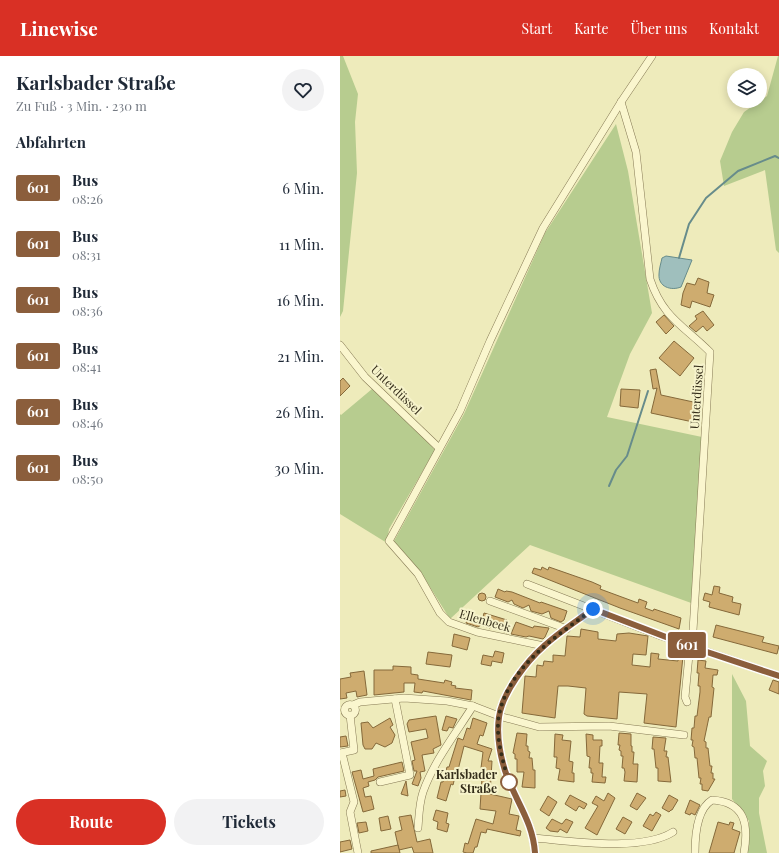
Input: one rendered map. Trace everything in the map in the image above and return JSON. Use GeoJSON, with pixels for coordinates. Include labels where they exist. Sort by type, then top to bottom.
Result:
{"type":"FeatureCollection","features":[{"type":"Feature","properties":{"kind":"street"},"geometry":{"type":"LineString","coordinates":[[439,448],[460,411],[490,341],[543,228],[621,102],[652,56]]}},
{"type":"Feature","properties":{"kind":"street","name":"Unterdüssel"},"geometry":{"type":"LineString","coordinates":[[621,102],[636,152],[650,279],[653,290],[671,318],[710,352],[695,576],[692,647]]}},
{"type":"Feature","properties":{"kind":"street","name":"Unterdüssel"},"geometry":{"type":"LineString","coordinates":[[340,345],[365,377],[439,448]]}},
{"type":"Feature","properties":{"kind":"street","name":"Ellenbeek"},"geometry":{"type":"LineString","coordinates":[[439,448],[389,541],[418,574],[440,613],[449,622],[477,632],[544,646]]}},
{"type":"Feature","properties":{"kind":"street"},"geometry":{"type":"LineString","coordinates":[[527,584],[692,647],[779,676]]}},
{"type":"Feature","properties":{"kind":"street","name":"Ellenbeek"},"geometry":{"type":"LineString","coordinates":[[490,601],[567,629]]}},
{"type":"Feature","properties":{"kind":"street"},"geometry":{"type":"LineString","coordinates":[[535,853],[532,829],[504,769],[500,745],[499,716],[508,692],[520,671],[544,646],[593,609]]}},
{"type":"Feature","properties":{"kind":"street"},"geometry":{"type":"LineString","coordinates":[[687,702],[685,697],[692,647]]}},
{"type":"Feature","properties":{"kind":"street"},"geometry":{"type":"LineString","coordinates":[[357,853],[350,812],[354,802],[341,753],[354,750],[350,715],[355,713],[356,709],[353,705],[360,702],[395,699],[447,701],[473,706],[499,716],[539,727],[609,726],[684,735]]}},
{"type":"Feature","properties":{"kind":"street"},"geometry":{"type":"LineString","coordinates":[[380,782],[410,775],[395,699]]}},
{"type":"Feature","properties":{"kind":"street"},"geometry":{"type":"LineString","coordinates":[[418,828],[419,811],[423,792],[429,779],[473,706]]}},
{"type":"Feature","properties":{"kind":"street"},"geometry":{"type":"LineString","coordinates":[[695,853],[700,817],[704,806],[712,800],[729,802],[738,810],[745,821],[746,840],[744,853]]}},
{"type":"Feature","properties":{"kind":"street"},"geometry":{"type":"LineString","coordinates":[[534,838],[600,843],[631,843],[654,841],[673,832]]}},
{"type":"Feature","properties":{"kind":"green space"},"geometry":{"type":"Polygon","coordinates":[[[340,56],[343,56],[358,94],[355,122],[357,173],[343,311],[340,317],[340,56]]]}},
{"type":"Feature","properties":{"kind":"green space"},"geometry":{"type":"Polygon","coordinates":[[[779,56],[779,253],[776,250],[765,170],[724,186],[720,161],[732,132],[744,112],[750,108],[767,108],[767,96],[779,56]]]}},
{"type":"Feature","properties":{"kind":"green space"},"geometry":{"type":"Polygon","coordinates":[[[616,124],[628,171],[652,313],[630,354],[607,417],[702,437],[694,604],[530,545],[450,619],[423,576],[394,541],[464,414],[545,233],[616,124]]]}},
{"type":"Feature","properties":{"kind":"green space"},"geometry":{"type":"Polygon","coordinates":[[[372,389],[435,450],[389,529],[387,543],[340,514],[340,414],[341,415],[372,389]]]}},
{"type":"Feature","properties":{"kind":"green space"},"geometry":{"type":"Polygon","coordinates":[[[732,674],[746,701],[750,746],[767,761],[763,771],[765,786],[759,798],[759,813],[767,853],[748,853],[749,821],[732,799],[732,674]]]}},
{"type":"Feature","properties":{"kind":"water"},"geometry":{"type":"Polygon","coordinates":[[[666,256],[692,260],[681,287],[666,287],[659,278],[662,258],[666,256]]]}},
{"type":"Feature","properties":{"kind":"building"},"geometry":{"type":"Polygon","coordinates":[[[698,278],[709,282],[707,293],[714,295],[710,307],[692,301],[690,308],[681,305],[683,293],[687,283],[695,285],[698,278]]]}},
{"type":"Feature","properties":{"kind":"building"},"geometry":{"type":"Polygon","coordinates":[[[703,311],[714,325],[707,331],[703,326],[696,332],[689,326],[697,319],[695,316],[703,311]]]}},
{"type":"Feature","properties":{"kind":"building"},"geometry":{"type":"Polygon","coordinates":[[[664,315],[674,326],[666,334],[656,322],[664,315]]]}},
{"type":"Feature","properties":{"kind":"building"},"geometry":{"type":"Polygon","coordinates":[[[674,341],[694,358],[680,376],[659,358],[674,341]]]}},
{"type":"Feature","properties":{"kind":"building"},"geometry":{"type":"Polygon","coordinates":[[[656,369],[661,395],[698,403],[693,422],[651,413],[657,388],[653,389],[650,370],[656,369]]]}},
{"type":"Feature","properties":{"kind":"building"},"geometry":{"type":"Polygon","coordinates":[[[343,378],[350,386],[340,396],[340,381],[343,378]]]}},
{"type":"Feature","properties":{"kind":"building"},"geometry":{"type":"Polygon","coordinates":[[[621,389],[640,390],[638,408],[620,406],[621,389]]]}},
{"type":"Feature","properties":{"kind":"building"},"geometry":{"type":"Polygon","coordinates":[[[542,567],[548,570],[549,567],[592,582],[601,586],[600,589],[638,603],[639,599],[647,602],[645,608],[653,611],[654,609],[681,618],[679,629],[620,608],[532,573],[534,568],[541,570],[542,567]]]}},
{"type":"Feature","properties":{"kind":"building"},"geometry":{"type":"Polygon","coordinates":[[[714,586],[720,587],[719,593],[733,597],[732,602],[741,604],[739,615],[709,607],[710,602],[703,600],[705,593],[712,595],[714,586]]]}},
{"type":"Feature","properties":{"kind":"building"},"geometry":{"type":"Polygon","coordinates":[[[498,589],[505,592],[512,592],[540,603],[541,602],[567,611],[564,620],[561,622],[551,618],[549,611],[542,614],[531,611],[529,605],[523,608],[514,604],[512,600],[508,602],[495,597],[498,589]]]}},
{"type":"Feature","properties":{"kind":"building"},"geometry":{"type":"Polygon","coordinates":[[[480,593],[484,593],[486,597],[484,601],[480,601],[478,599],[478,595],[480,593]]]}},
{"type":"Feature","properties":{"kind":"building"},"geometry":{"type":"Polygon","coordinates":[[[484,613],[507,620],[507,633],[491,627],[481,625],[478,627],[466,623],[469,614],[483,617],[484,613]]]}},
{"type":"Feature","properties":{"kind":"building"},"geometry":{"type":"Polygon","coordinates":[[[516,622],[533,628],[534,626],[549,628],[543,639],[511,634],[516,622]]]}},
{"type":"Feature","properties":{"kind":"building"},"geometry":{"type":"Polygon","coordinates":[[[716,625],[764,637],[762,642],[779,646],[777,654],[713,637],[716,625]]]}},
{"type":"Feature","properties":{"kind":"building"},"geometry":{"type":"Polygon","coordinates":[[[581,629],[598,632],[598,639],[616,641],[617,634],[629,633],[648,636],[646,655],[633,654],[632,665],[650,667],[651,653],[659,654],[658,659],[678,661],[678,656],[683,656],[676,727],[644,723],[647,694],[619,692],[617,719],[587,716],[584,714],[586,688],[568,686],[558,686],[555,718],[522,713],[525,676],[536,677],[537,665],[543,666],[544,661],[553,662],[553,655],[565,656],[567,636],[580,637],[581,629]]]}},
{"type":"Feature","properties":{"kind":"building"},"geometry":{"type":"Polygon","coordinates":[[[454,634],[470,638],[467,650],[452,646],[454,634]]]}},
{"type":"Feature","properties":{"kind":"building"},"geometry":{"type":"Polygon","coordinates":[[[495,651],[504,653],[502,663],[492,661],[491,666],[481,664],[483,655],[493,657],[495,651]]]}},
{"type":"Feature","properties":{"kind":"building"},"geometry":{"type":"Polygon","coordinates":[[[428,652],[452,655],[450,667],[426,664],[428,652]]]}},
{"type":"Feature","properties":{"kind":"building"},"geometry":{"type":"Polygon","coordinates":[[[698,660],[706,661],[705,668],[718,670],[717,675],[713,675],[712,687],[714,688],[711,717],[709,717],[704,741],[706,742],[706,748],[708,748],[710,766],[712,766],[711,773],[713,773],[713,779],[715,779],[708,791],[702,790],[702,784],[700,784],[701,778],[699,778],[697,758],[695,758],[694,747],[692,746],[693,740],[691,740],[695,716],[697,716],[700,692],[700,686],[698,686],[699,673],[697,673],[698,660]]]}},
{"type":"Feature","properties":{"kind":"building"},"geometry":{"type":"Polygon","coordinates":[[[393,666],[411,667],[411,674],[418,675],[418,679],[444,683],[445,680],[452,682],[451,685],[456,686],[455,688],[472,690],[471,700],[423,691],[422,693],[414,692],[415,683],[404,683],[404,692],[374,695],[374,670],[393,670],[393,666]]]}},
{"type":"Feature","properties":{"kind":"building"},"geometry":{"type":"Polygon","coordinates":[[[364,671],[367,695],[357,697],[356,691],[346,693],[347,698],[340,699],[340,679],[351,677],[350,673],[364,671]]]}},
{"type":"Feature","properties":{"kind":"building"},"geometry":{"type":"Polygon","coordinates":[[[773,680],[779,682],[779,694],[769,690],[773,680]]]}},
{"type":"Feature","properties":{"kind":"building"},"geometry":{"type":"Polygon","coordinates":[[[436,716],[441,745],[433,749],[434,753],[422,755],[425,771],[420,772],[421,778],[418,786],[412,784],[417,771],[414,771],[412,761],[415,760],[411,742],[428,738],[426,729],[409,732],[407,724],[409,720],[436,716]]]}},
{"type":"Feature","properties":{"kind":"building"},"geometry":{"type":"Polygon","coordinates":[[[446,716],[457,719],[453,728],[449,727],[447,731],[442,730],[446,716]]]}},
{"type":"Feature","properties":{"kind":"building"},"geometry":{"type":"Polygon","coordinates":[[[390,718],[393,725],[390,727],[395,735],[392,743],[385,747],[376,743],[372,749],[365,749],[363,745],[361,723],[368,722],[373,728],[390,718]]]}},
{"type":"Feature","properties":{"kind":"building"},"geometry":{"type":"Polygon","coordinates":[[[473,718],[487,723],[483,736],[480,735],[477,744],[492,749],[488,761],[492,761],[490,794],[512,799],[509,814],[519,816],[516,830],[521,831],[520,836],[487,829],[486,833],[481,832],[477,847],[475,847],[473,853],[467,853],[463,852],[465,843],[468,844],[476,819],[493,824],[496,811],[480,809],[482,777],[480,776],[483,752],[464,746],[458,770],[457,769],[453,785],[451,784],[446,801],[437,798],[441,782],[443,782],[447,767],[449,767],[458,738],[463,740],[467,728],[470,729],[473,718]]]}},
{"type":"Feature","properties":{"kind":"building"},"geometry":{"type":"Polygon","coordinates":[[[517,733],[527,734],[526,746],[528,746],[528,751],[530,752],[529,758],[532,758],[533,770],[535,770],[535,788],[522,787],[524,772],[517,772],[517,759],[515,759],[515,754],[513,753],[517,733]]]}},
{"type":"Feature","properties":{"kind":"building"},"geometry":{"type":"Polygon","coordinates":[[[619,733],[631,734],[632,752],[634,752],[633,764],[638,764],[637,782],[624,781],[625,772],[624,768],[622,768],[623,756],[621,756],[621,751],[619,750],[620,745],[618,745],[619,733]]]}},
{"type":"Feature","properties":{"kind":"building"},"geometry":{"type":"Polygon","coordinates":[[[555,734],[563,735],[562,740],[571,741],[569,761],[573,762],[572,773],[574,773],[574,782],[558,780],[560,769],[556,768],[557,757],[554,757],[555,734]]]}},
{"type":"Feature","properties":{"kind":"building"},"geometry":{"type":"Polygon","coordinates":[[[586,734],[593,735],[593,740],[602,740],[602,746],[600,746],[599,763],[603,763],[602,777],[606,777],[605,783],[592,782],[593,773],[591,773],[591,768],[589,768],[590,757],[587,756],[586,734]]]}},
{"type":"Feature","properties":{"kind":"building"},"geometry":{"type":"Polygon","coordinates":[[[346,736],[348,746],[340,747],[340,737],[346,736]]]}},
{"type":"Feature","properties":{"kind":"building"},"geometry":{"type":"Polygon","coordinates":[[[653,737],[666,738],[664,751],[667,751],[666,757],[668,757],[671,782],[658,781],[658,768],[656,768],[654,749],[652,749],[653,737]]]}},
{"type":"Feature","properties":{"kind":"building"},"geometry":{"type":"Polygon","coordinates":[[[402,762],[404,771],[378,777],[375,780],[368,782],[369,786],[363,788],[365,797],[371,796],[374,809],[363,812],[352,772],[361,770],[363,779],[374,776],[373,769],[402,762]]]}},
{"type":"Feature","properties":{"kind":"building"},"geometry":{"type":"Polygon","coordinates":[[[406,781],[408,796],[401,794],[406,781]]]}},
{"type":"Feature","properties":{"kind":"building"},"geometry":{"type":"Polygon","coordinates":[[[345,790],[346,796],[340,797],[340,791],[345,790]]]}},
{"type":"Feature","properties":{"kind":"building"},"geometry":{"type":"Polygon","coordinates":[[[608,793],[615,798],[597,835],[585,828],[598,806],[592,803],[596,796],[604,801],[608,793]]]}},
{"type":"Feature","properties":{"kind":"building"},"geometry":{"type":"Polygon","coordinates":[[[637,793],[646,798],[637,810],[630,806],[637,793]]]}},
{"type":"Feature","properties":{"kind":"building"},"geometry":{"type":"Polygon","coordinates":[[[570,795],[587,804],[584,809],[579,806],[576,811],[565,804],[570,795]]]}},
{"type":"Feature","properties":{"kind":"building"},"geometry":{"type":"Polygon","coordinates":[[[669,795],[678,800],[669,812],[662,808],[669,795]]]}},
{"type":"Feature","properties":{"kind":"building"},"geometry":{"type":"Polygon","coordinates":[[[548,796],[557,802],[549,816],[540,810],[548,796]]]}},
{"type":"Feature","properties":{"kind":"building"},"geometry":{"type":"Polygon","coordinates":[[[690,800],[700,805],[695,815],[685,813],[690,800]]]}},
{"type":"Feature","properties":{"kind":"building"},"geometry":{"type":"Polygon","coordinates":[[[436,810],[448,813],[446,823],[449,824],[447,832],[437,829],[438,822],[433,820],[436,810]]]}},
{"type":"Feature","properties":{"kind":"building"},"geometry":{"type":"Polygon","coordinates":[[[656,812],[661,815],[652,831],[643,826],[650,814],[653,816],[656,812]]]}},
{"type":"Feature","properties":{"kind":"building"},"geometry":{"type":"Polygon","coordinates":[[[411,815],[417,842],[430,839],[433,853],[414,853],[412,847],[399,850],[395,832],[402,830],[399,817],[411,815]]]}},
{"type":"Feature","properties":{"kind":"building"},"geometry":{"type":"Polygon","coordinates":[[[388,816],[391,829],[381,831],[379,818],[388,816]]]}},
{"type":"Feature","properties":{"kind":"building"},"geometry":{"type":"Polygon","coordinates":[[[623,817],[632,822],[625,834],[616,829],[623,817]]]}},
{"type":"Feature","properties":{"kind":"building"},"geometry":{"type":"Polygon","coordinates":[[[552,819],[562,824],[566,819],[573,822],[567,833],[560,829],[558,832],[550,831],[546,828],[552,819]]]}},
{"type":"Feature","properties":{"kind":"building"},"geometry":{"type":"Polygon","coordinates":[[[366,822],[368,831],[359,833],[357,823],[366,822]]]}},
{"type":"Feature","properties":{"kind":"building"},"geometry":{"type":"Polygon","coordinates":[[[718,822],[729,825],[730,822],[734,823],[732,829],[740,832],[734,853],[709,853],[718,822]]]}},
{"type":"Feature","properties":{"kind":"building"},"geometry":{"type":"Polygon","coordinates":[[[350,840],[352,849],[340,852],[340,842],[350,840]]]}},
{"type":"Feature","properties":{"kind":"building"},"geometry":{"type":"Polygon","coordinates":[[[398,845],[400,853],[371,853],[371,851],[398,845]]]}},
{"type":"Feature","properties":{"kind":"waterway"},"geometry":{"type":"LineString","coordinates":[[679,258],[689,224],[706,198],[738,171],[775,156],[779,158]]}},
{"type":"Feature","properties":{"kind":"waterway"},"geometry":{"type":"LineString","coordinates":[[609,486],[616,470],[627,456],[648,391]]}},
{"type":"Feature","properties":{"kind":"bus line","name":"601"},"geometry":{"type":"LineString","coordinates":[[535,853],[532,829],[504,769],[500,745],[499,716],[508,692],[520,671],[544,646],[593,609],[661,636],[779,676]]}},
{"type":"Feature","properties":{"kind":"place","name":"Karlsbader Straße"},"geometry":{"type":"Point","coordinates":[509,782]}},
{"type":"Feature","properties":{"kind":"route"},"geometry":{"type":"LineString","coordinates":[[509,782],[504,769],[500,745],[499,716],[508,692],[520,671],[544,646],[593,609]]}}]}
